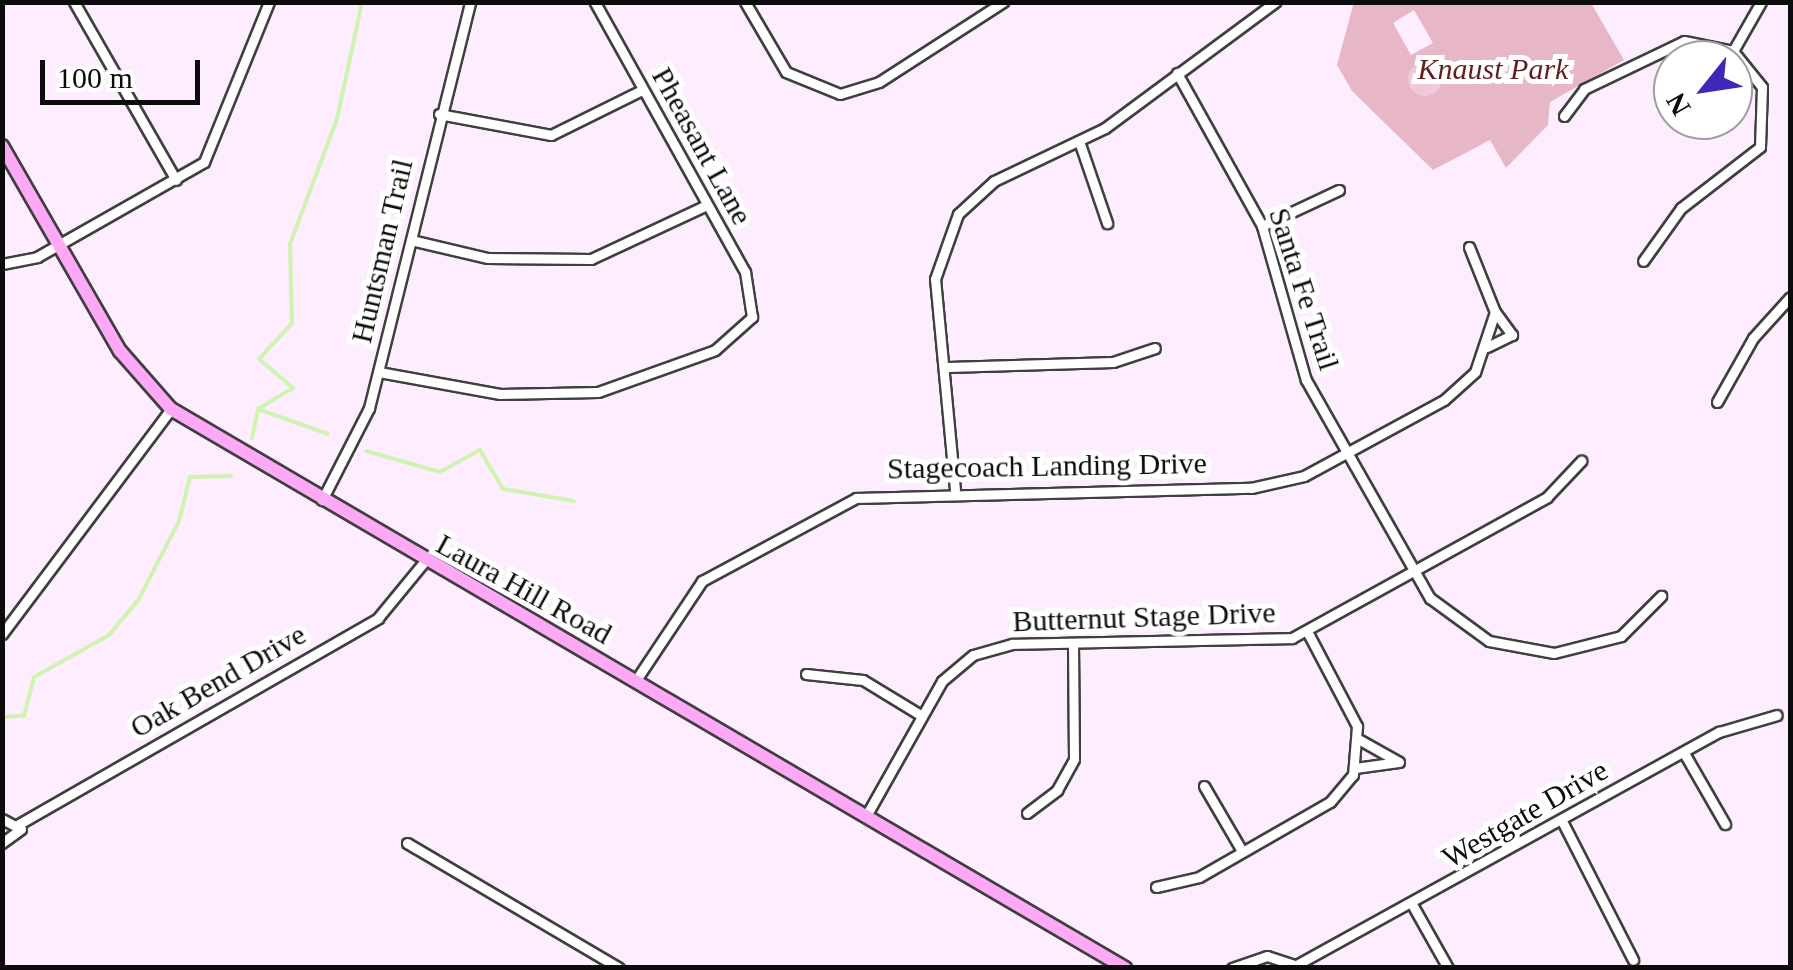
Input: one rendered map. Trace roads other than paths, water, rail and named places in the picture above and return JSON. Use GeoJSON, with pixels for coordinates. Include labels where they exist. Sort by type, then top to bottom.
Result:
{"type":"FeatureCollection","features":[{"type":"Feature","properties":{"kind":"main road","name":"Laura Hill Road"},"geometry":{"type":"LineString","coordinates":[[2,146],[120,351],[171,408],[321,502],[636,680],[1125,968]]}},
{"type":"Feature","properties":{"kind":"street"},"geometry":{"type":"LineString","coordinates":[[74,2],[176,180]]}},
{"type":"Feature","properties":{"kind":"street"},"geometry":{"type":"LineString","coordinates":[[2,264],[59,246],[176,180],[210,155],[268,2]]}},
{"type":"Feature","properties":{"kind":"street","name":"Huntsman Trail"},"geometry":{"type":"LineString","coordinates":[[321,502],[379,372],[439,114],[470,2]]}},
{"type":"Feature","properties":{"kind":"street","name":"Pheasant Lane"},"geometry":{"type":"LineString","coordinates":[[379,372],[500,394],[598,392],[714,350],[752,317],[745,272],[594,2]]}},
{"type":"Feature","properties":{"kind":"street"},"geometry":{"type":"LineString","coordinates":[[745,2],[786,72],[840,94],[911,64],[1003,2]]}},
{"type":"Feature","properties":{"kind":"street"},"geometry":{"type":"LineString","coordinates":[[955,490],[948,367],[935,280],[958,214],[994,181],[1079,141],[1275,2]]}},
{"type":"Feature","properties":{"kind":"street"},"geometry":{"type":"LineString","coordinates":[[1739,40],[1761,2]]}},
{"type":"Feature","properties":{"kind":"street"},"geometry":{"type":"LineString","coordinates":[[1564,116],[1584,89],[1653,52]]}},
{"type":"Feature","properties":{"kind":"street","name":"Santa Fe Trail"},"geometry":{"type":"LineString","coordinates":[[1177,74],[1262,226],[1306,380],[1413,574],[1468,630],[1533,653],[1620,636],[1660,596]]}},
{"type":"Feature","properties":{"kind":"street"},"geometry":{"type":"LineString","coordinates":[[1643,260],[1682,208],[1760,147],[1766,101],[1753,81]]}},
{"type":"Feature","properties":{"kind":"street"},"geometry":{"type":"LineString","coordinates":[[439,114],[551,135],[642,90]]}},
{"type":"Feature","properties":{"kind":"street"},"geometry":{"type":"LineString","coordinates":[[1079,141],[1107,223]]}},
{"type":"Feature","properties":{"kind":"street"},"geometry":{"type":"LineString","coordinates":[[1262,226],[1339,190]]}},
{"type":"Feature","properties":{"kind":"street"},"geometry":{"type":"LineString","coordinates":[[411,240],[488,258],[576,260],[621,250],[706,205]]}},
{"type":"Feature","properties":{"kind":"street","name":"Stagecoach Landing Drive"},"geometry":{"type":"LineString","coordinates":[[1469,248],[1495,312],[1512,335],[1486,348]]}},
{"type":"Feature","properties":{"kind":"street"},"geometry":{"type":"LineString","coordinates":[[1717,402],[1754,338],[1790,298]]}},
{"type":"Feature","properties":{"kind":"street","name":"Stagecoach Landing Drive"},"geometry":{"type":"LineString","coordinates":[[636,680],[682,603],[715,572],[836,504],[955,490],[1251,488],[1304,476],[1460,388],[1486,348],[1495,312]]}},
{"type":"Feature","properties":{"kind":"street"},"geometry":{"type":"LineString","coordinates":[[948,367],[1113,362],[1155,348]]}},
{"type":"Feature","properties":{"kind":"street"},"geometry":{"type":"LineString","coordinates":[[2,634],[171,408]]}},
{"type":"Feature","properties":{"kind":"street","name":"Butternut Stage Drive"},"geometry":{"type":"LineString","coordinates":[[866,816],[942,681],[973,654],[1073,644],[1308,632],[1548,497],[1581,461]]}},
{"type":"Feature","properties":{"kind":"street","name":"Oak Bend Drive"},"geometry":{"type":"LineString","coordinates":[[2,842],[19,838],[19,824],[378,618],[424,562]]}},
{"type":"Feature","properties":{"kind":"street"},"geometry":{"type":"LineString","coordinates":[[1308,632],[1360,740],[1399,762],[1355,768]]}},
{"type":"Feature","properties":{"kind":"street"},"geometry":{"type":"LineString","coordinates":[[1027,812],[1056,790],[1074,759],[1073,644]]}},
{"type":"Feature","properties":{"kind":"street"},"geometry":{"type":"LineString","coordinates":[[806,674],[863,680],[922,716]]}},
{"type":"Feature","properties":{"kind":"street","name":"Westgate Drive"},"geometry":{"type":"LineString","coordinates":[[1291,968],[1301,967],[1414,906],[1734,725],[1777,715]]}},
{"type":"Feature","properties":{"kind":"street"},"geometry":{"type":"LineString","coordinates":[[1156,888],[1242,851],[1330,802],[1355,768],[1360,740]]}},
{"type":"Feature","properties":{"kind":"street"},"geometry":{"type":"LineString","coordinates":[[1684,753],[1725,824]]}},
{"type":"Feature","properties":{"kind":"street"},"geometry":{"type":"LineString","coordinates":[[1204,786],[1242,851]]}},
{"type":"Feature","properties":{"kind":"street"},"geometry":{"type":"LineString","coordinates":[[2,819],[19,824]]}},
{"type":"Feature","properties":{"kind":"street"},"geometry":{"type":"LineString","coordinates":[[1562,821],[1634,960]]}},
{"type":"Feature","properties":{"kind":"street"},"geometry":{"type":"LineString","coordinates":[[406,842],[619,968]]}},
{"type":"Feature","properties":{"kind":"street"},"geometry":{"type":"LineString","coordinates":[[1414,906],[1448,968]]}},
{"type":"Feature","properties":{"kind":"street"},"geometry":{"type":"LineString","coordinates":[[1232,968],[1267,956],[1301,967]]}},
{"type":"Feature","properties":{"kind":"waterway"},"geometry":{"type":"LineString","coordinates":[[258,409],[293,388],[259,359],[292,323],[290,244],[337,119],[362,2]]}},
{"type":"Feature","properties":{"kind":"waterway"},"geometry":{"type":"LineString","coordinates":[[258,409],[328,434]]}},
{"type":"Feature","properties":{"kind":"waterway"},"geometry":{"type":"LineString","coordinates":[[252,438],[258,409]]}},
{"type":"Feature","properties":{"kind":"waterway"},"geometry":{"type":"LineString","coordinates":[[366,451],[440,472],[480,450],[503,489],[574,501]]}},
{"type":"Feature","properties":{"kind":"waterway"},"geometry":{"type":"LineString","coordinates":[[2,717],[24,716],[34,677],[109,635],[139,599],[179,521],[190,477],[231,476]]}},
{"type":"Feature","properties":{"kind":"park label","name":"Knaust Park"},"geometry":{"type":"Point","coordinates":[1493,69]}}]}
